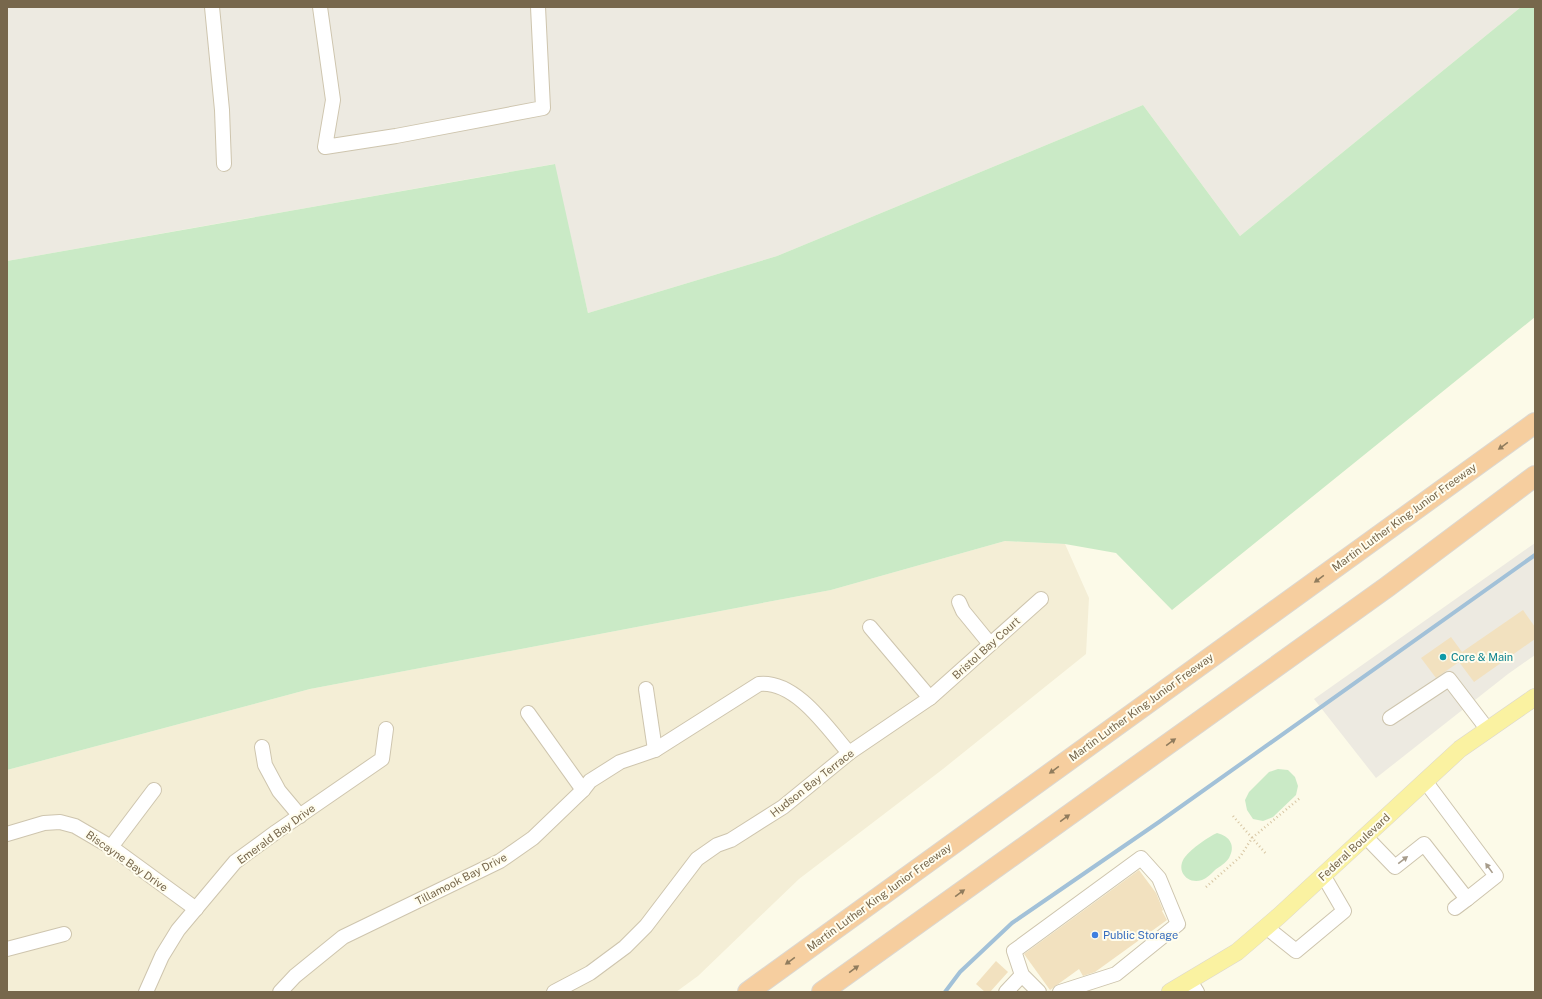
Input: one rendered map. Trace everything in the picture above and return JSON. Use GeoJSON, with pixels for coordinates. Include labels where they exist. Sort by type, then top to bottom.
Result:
{"type":"FeatureCollection","features":[{"type":"Feature","properties":{"kind":"highway","name":"Martin Luther King Junior Freeway"},"geometry":{"type":"LineString","coordinates":[[748,992],[1535,423]]}},
{"type":"Feature","properties":{"kind":"highway"},"geometry":{"type":"LineString","coordinates":[[822,992],[1387,587],[1535,476]]}},
{"type":"Feature","properties":{"kind":"main road","name":"Federal Boulevard"},"geometry":{"type":"LineString","coordinates":[[1170,992],[1193,986],[1237,952],[1460,749],[1535,697]]}},
{"type":"Feature","properties":{"kind":"street"},"geometry":{"type":"LineString","coordinates":[[212,7],[222,110],[224,164]]}},
{"type":"Feature","properties":{"kind":"street"},"geometry":{"type":"LineString","coordinates":[[320,7],[333,100],[326,147],[396,136],[543,108],[538,7]]}},
{"type":"Feature","properties":{"kind":"street","name":"Bristol Bay Court"},"geometry":{"type":"LineString","coordinates":[[930,698],[1041,599]]}},
{"type":"Feature","properties":{"kind":"street"},"geometry":{"type":"LineString","coordinates":[[959,602],[963,611],[990,644]]}},
{"type":"Feature","properties":{"kind":"street"},"geometry":{"type":"LineString","coordinates":[[870,627],[930,698]]}},
{"type":"Feature","properties":{"kind":"street"},"geometry":{"type":"LineString","coordinates":[[1390,718],[1449,679],[1488,730]]}},
{"type":"Feature","properties":{"kind":"street","name":"Tillamook Bay Drive"},"geometry":{"type":"LineString","coordinates":[[280,992],[295,976],[343,937],[500,861],[533,838],[583,790],[590,781],[620,762],[655,750],[759,684],[768,683],[786,689],[803,700],[849,753]]}},
{"type":"Feature","properties":{"kind":"street"},"geometry":{"type":"LineString","coordinates":[[646,689],[655,750]]}},
{"type":"Feature","properties":{"kind":"street","name":"Hudson Bay Terrace"},"geometry":{"type":"LineString","coordinates":[[554,992],[590,973],[625,947],[646,926],[697,859],[717,845],[731,840],[783,807],[849,753],[930,698]]}},
{"type":"Feature","properties":{"kind":"street"},"geometry":{"type":"LineString","coordinates":[[528,713],[583,790]]}},
{"type":"Feature","properties":{"kind":"street","name":"Emerald Bay Drive"},"geometry":{"type":"LineString","coordinates":[[146,992],[162,956],[178,930],[235,862],[382,759],[386,729]]}},
{"type":"Feature","properties":{"kind":"street"},"geometry":{"type":"LineString","coordinates":[[262,747],[265,765],[279,791],[300,816]]}},
{"type":"Feature","properties":{"kind":"street"},"geometry":{"type":"LineString","coordinates":[[1425,780],[1496,876],[1455,908]]}},
{"type":"Feature","properties":{"kind":"street"},"geometry":{"type":"LineString","coordinates":[[111,847],[154,790]]}},
{"type":"Feature","properties":{"kind":"street","name":"Biscayne Bay Drive"},"geometry":{"type":"LineString","coordinates":[[7,834],[44,823],[60,822],[75,826],[111,847],[196,909]]}},
{"type":"Feature","properties":{"kind":"street"},"geometry":{"type":"LineString","coordinates":[[1365,836],[1394,866],[1424,844],[1467,899]]}},
{"type":"Feature","properties":{"kind":"street"},"geometry":{"type":"LineString","coordinates":[[1039,992],[1022,975],[1014,951],[1141,858],[1159,878],[1178,924],[1116,974],[1060,992]]}},
{"type":"Feature","properties":{"kind":"street"},"geometry":{"type":"LineString","coordinates":[[1266,927],[1296,951],[1344,911],[1323,875]]}},
{"type":"Feature","properties":{"kind":"street"},"geometry":{"type":"LineString","coordinates":[[7,949],[64,934]]}},
{"type":"Feature","properties":{"kind":"street"},"geometry":{"type":"LineString","coordinates":[[1006,992],[1022,975]]}},
{"type":"Feature","properties":{"kind":"path"},"geometry":{"type":"LineString","coordinates":[[1206,887],[1240,857],[1252,838],[1300,798]]}},
{"type":"Feature","properties":{"kind":"path"},"geometry":{"type":"LineString","coordinates":[[1233,816],[1267,855]]}},
{"type":"Feature","properties":{"kind":"shaded area"},"geometry":{"type":"Polygon","coordinates":[[[7,7],[1521,7],[1240,236],[1143,105],[777,256],[588,313],[554,164],[7,261],[7,7]]]}},
{"type":"Feature","properties":{"kind":"shaded area"},"geometry":{"type":"Polygon","coordinates":[[[1005,541],[1065,544],[1089,598],[1086,654],[943,769],[799,879],[698,976],[676,992],[7,992],[7,770],[310,689],[831,590],[1005,541]]]}},
{"type":"Feature","properties":{"kind":"shaded area"},"geometry":{"type":"Polygon","coordinates":[[[1535,543],[1535,655],[1508,674],[1376,778],[1314,699],[1535,543]]]}},
{"type":"Feature","properties":{"kind":"green space"},"geometry":{"type":"Polygon","coordinates":[[[1521,7],[1535,7],[1535,317],[1172,610],[1116,553],[1065,544],[1005,541],[831,590],[310,689],[7,770],[7,261],[555,164],[588,313],[777,256],[1143,105],[1240,236],[1521,7]]]}},
{"type":"Feature","properties":{"kind":"green space"},"geometry":{"type":"Polygon","coordinates":[[[1278,769],[1288,770],[1295,777],[1298,786],[1296,795],[1273,817],[1263,821],[1253,819],[1247,810],[1245,800],[1249,792],[1269,772],[1278,769]]]}},
{"type":"Feature","properties":{"kind":"green space"},"geometry":{"type":"Polygon","coordinates":[[[1217,833],[1225,836],[1232,846],[1229,858],[1209,876],[1202,880],[1197,881],[1187,878],[1181,867],[1185,857],[1200,843],[1217,833]]]}},
{"type":"Feature","properties":{"kind":"building"},"geometry":{"type":"Polygon","coordinates":[[[1523,610],[1535,627],[1535,639],[1474,682],[1459,662],[1436,678],[1421,658],[1451,637],[1462,652],[1523,610]]]}},
{"type":"Feature","properties":{"kind":"building","name":"Public Storage"},"geometry":{"type":"Polygon","coordinates":[[[1139,870],[1156,893],[1163,910],[1162,911],[1167,920],[1095,972],[1083,976],[1079,969],[1050,990],[1024,954],[1139,870]]]}},
{"type":"Feature","properties":{"kind":"building"},"geometry":{"type":"Polygon","coordinates":[[[996,961],[1008,972],[990,992],[985,992],[976,984],[996,961]]]}},
{"type":"Feature","properties":{"kind":"waterway"},"geometry":{"type":"LineString","coordinates":[[945,992],[960,972],[1012,923],[1159,822],[1535,555]]}},
{"type":"Feature","properties":{"kind":"place","name":"Core & Main"},"geometry":{"type":"Point","coordinates":[1443,657]}},
{"type":"Feature","properties":{"kind":"place","name":"Public Storage"},"geometry":{"type":"Point","coordinates":[1095,935]}}]}
